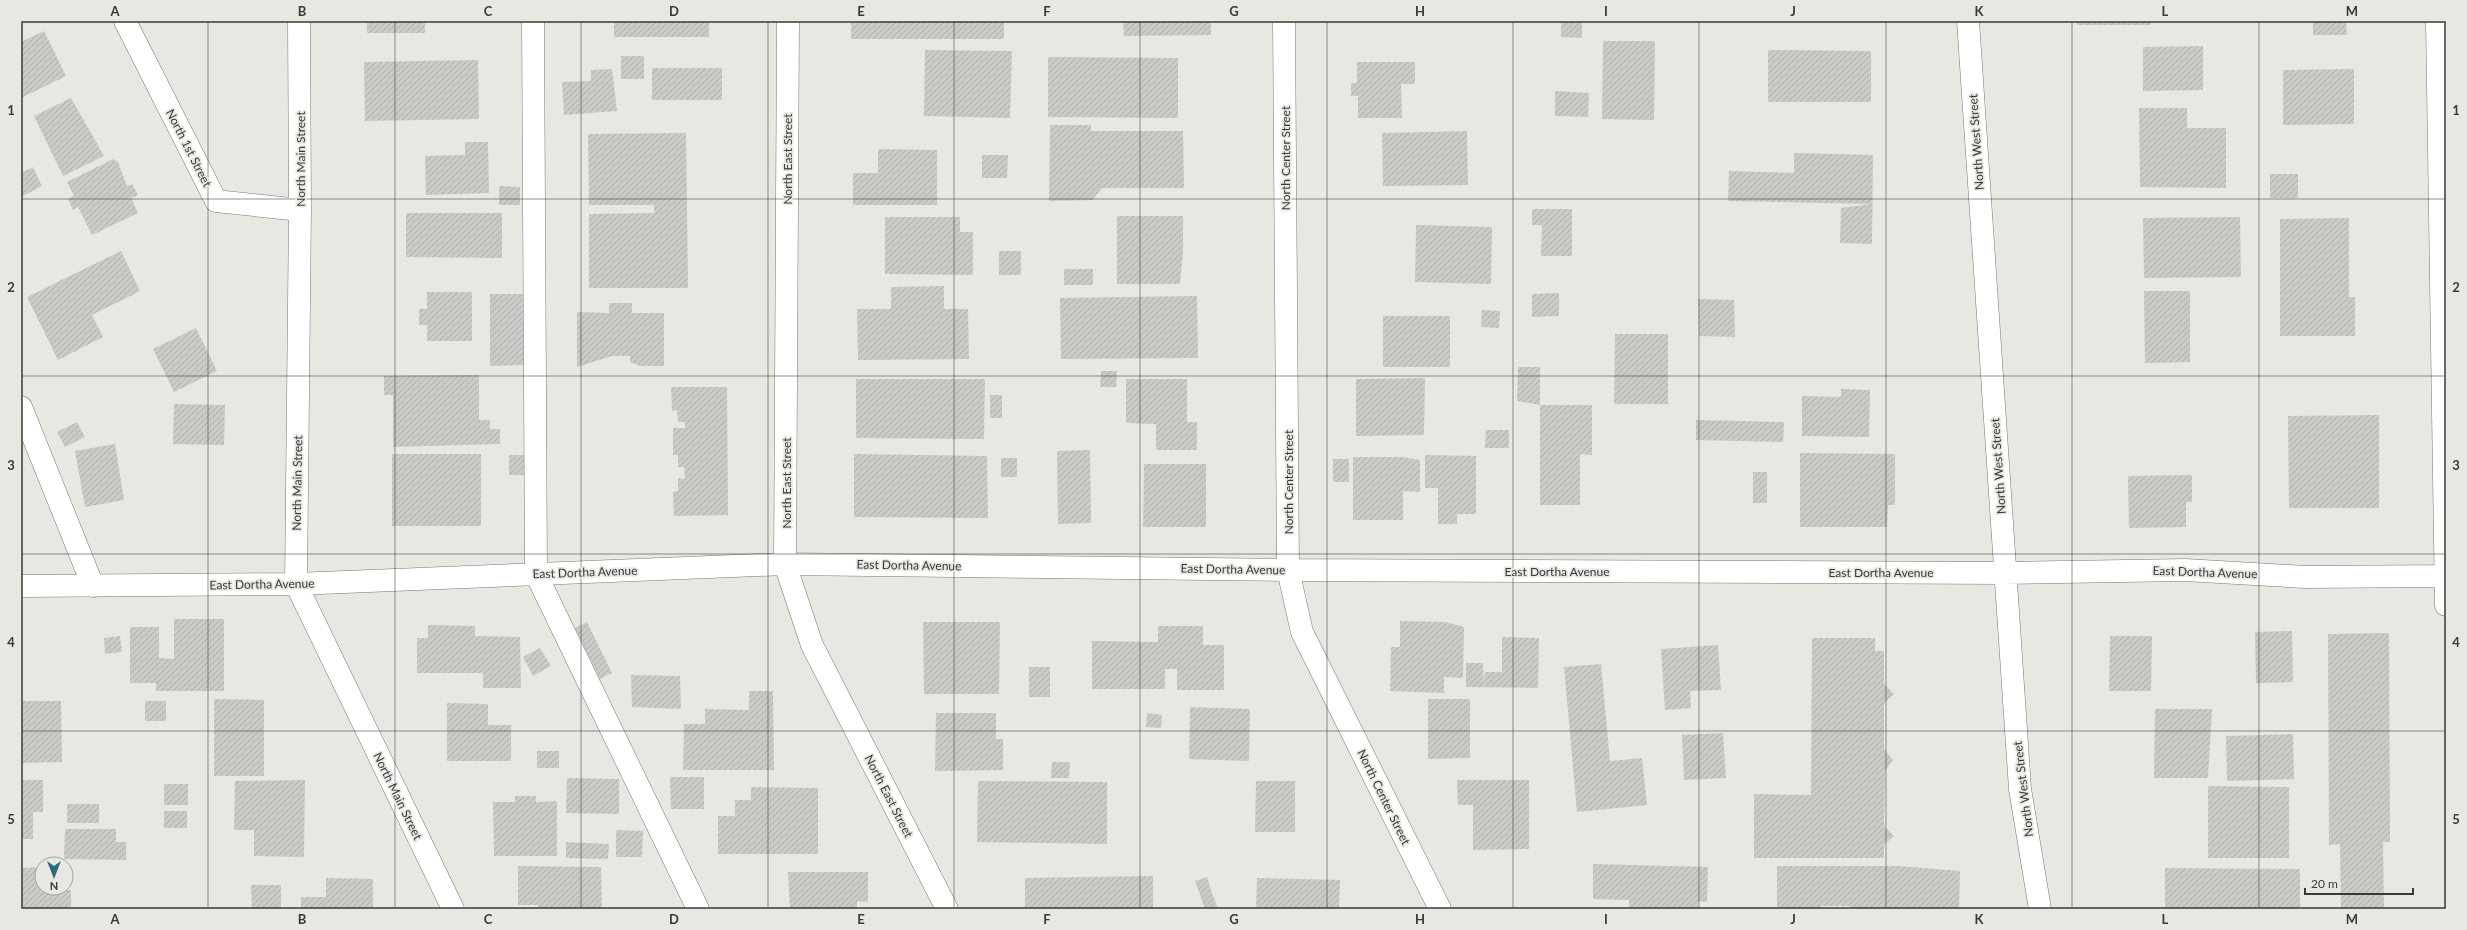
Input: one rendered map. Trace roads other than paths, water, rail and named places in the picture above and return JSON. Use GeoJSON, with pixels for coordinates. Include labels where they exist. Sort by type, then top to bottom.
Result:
{"type":"FeatureCollection","features":[{"type":"Feature","properties":{"kind":"street","name":"North 1st Street"},"geometry":{"type":"LineString","coordinates":[[124,21],[216,201],[300,210]]}},
{"type":"Feature","properties":{"kind":"street","name":"North Main Street"},"geometry":{"type":"LineString","coordinates":[[299,21],[300,210],[296,584],[453,909]]}},
{"type":"Feature","properties":{"kind":"street"},"geometry":{"type":"LineString","coordinates":[[533,21],[536,574],[698,909]]}},
{"type":"Feature","properties":{"kind":"street","name":"North East Street"},"geometry":{"type":"LineString","coordinates":[[788,21],[785,564],[812,645],[947,909]]}},
{"type":"Feature","properties":{"kind":"street","name":"North Center Street"},"geometry":{"type":"LineString","coordinates":[[1284,21],[1288,570],[1302,632],[1440,909]]}},
{"type":"Feature","properties":{"kind":"street","name":"North West Street"},"geometry":{"type":"LineString","coordinates":[[1968,21],[2020,789],[2040,909]]}},
{"type":"Feature","properties":{"kind":"street"},"geometry":{"type":"LineString","coordinates":[[2437,21],[2446,605]]}},
{"type":"Feature","properties":{"kind":"street"},"geometry":{"type":"LineString","coordinates":[[21,407],[93,586]]}},
{"type":"Feature","properties":{"kind":"street","name":"East Dortha Avenue"},"geometry":{"type":"LineString","coordinates":[[21,586],[296,584],[785,564],[1288,570],[2005,572],[2185,570],[2305,577],[2446,576]]}}]}
